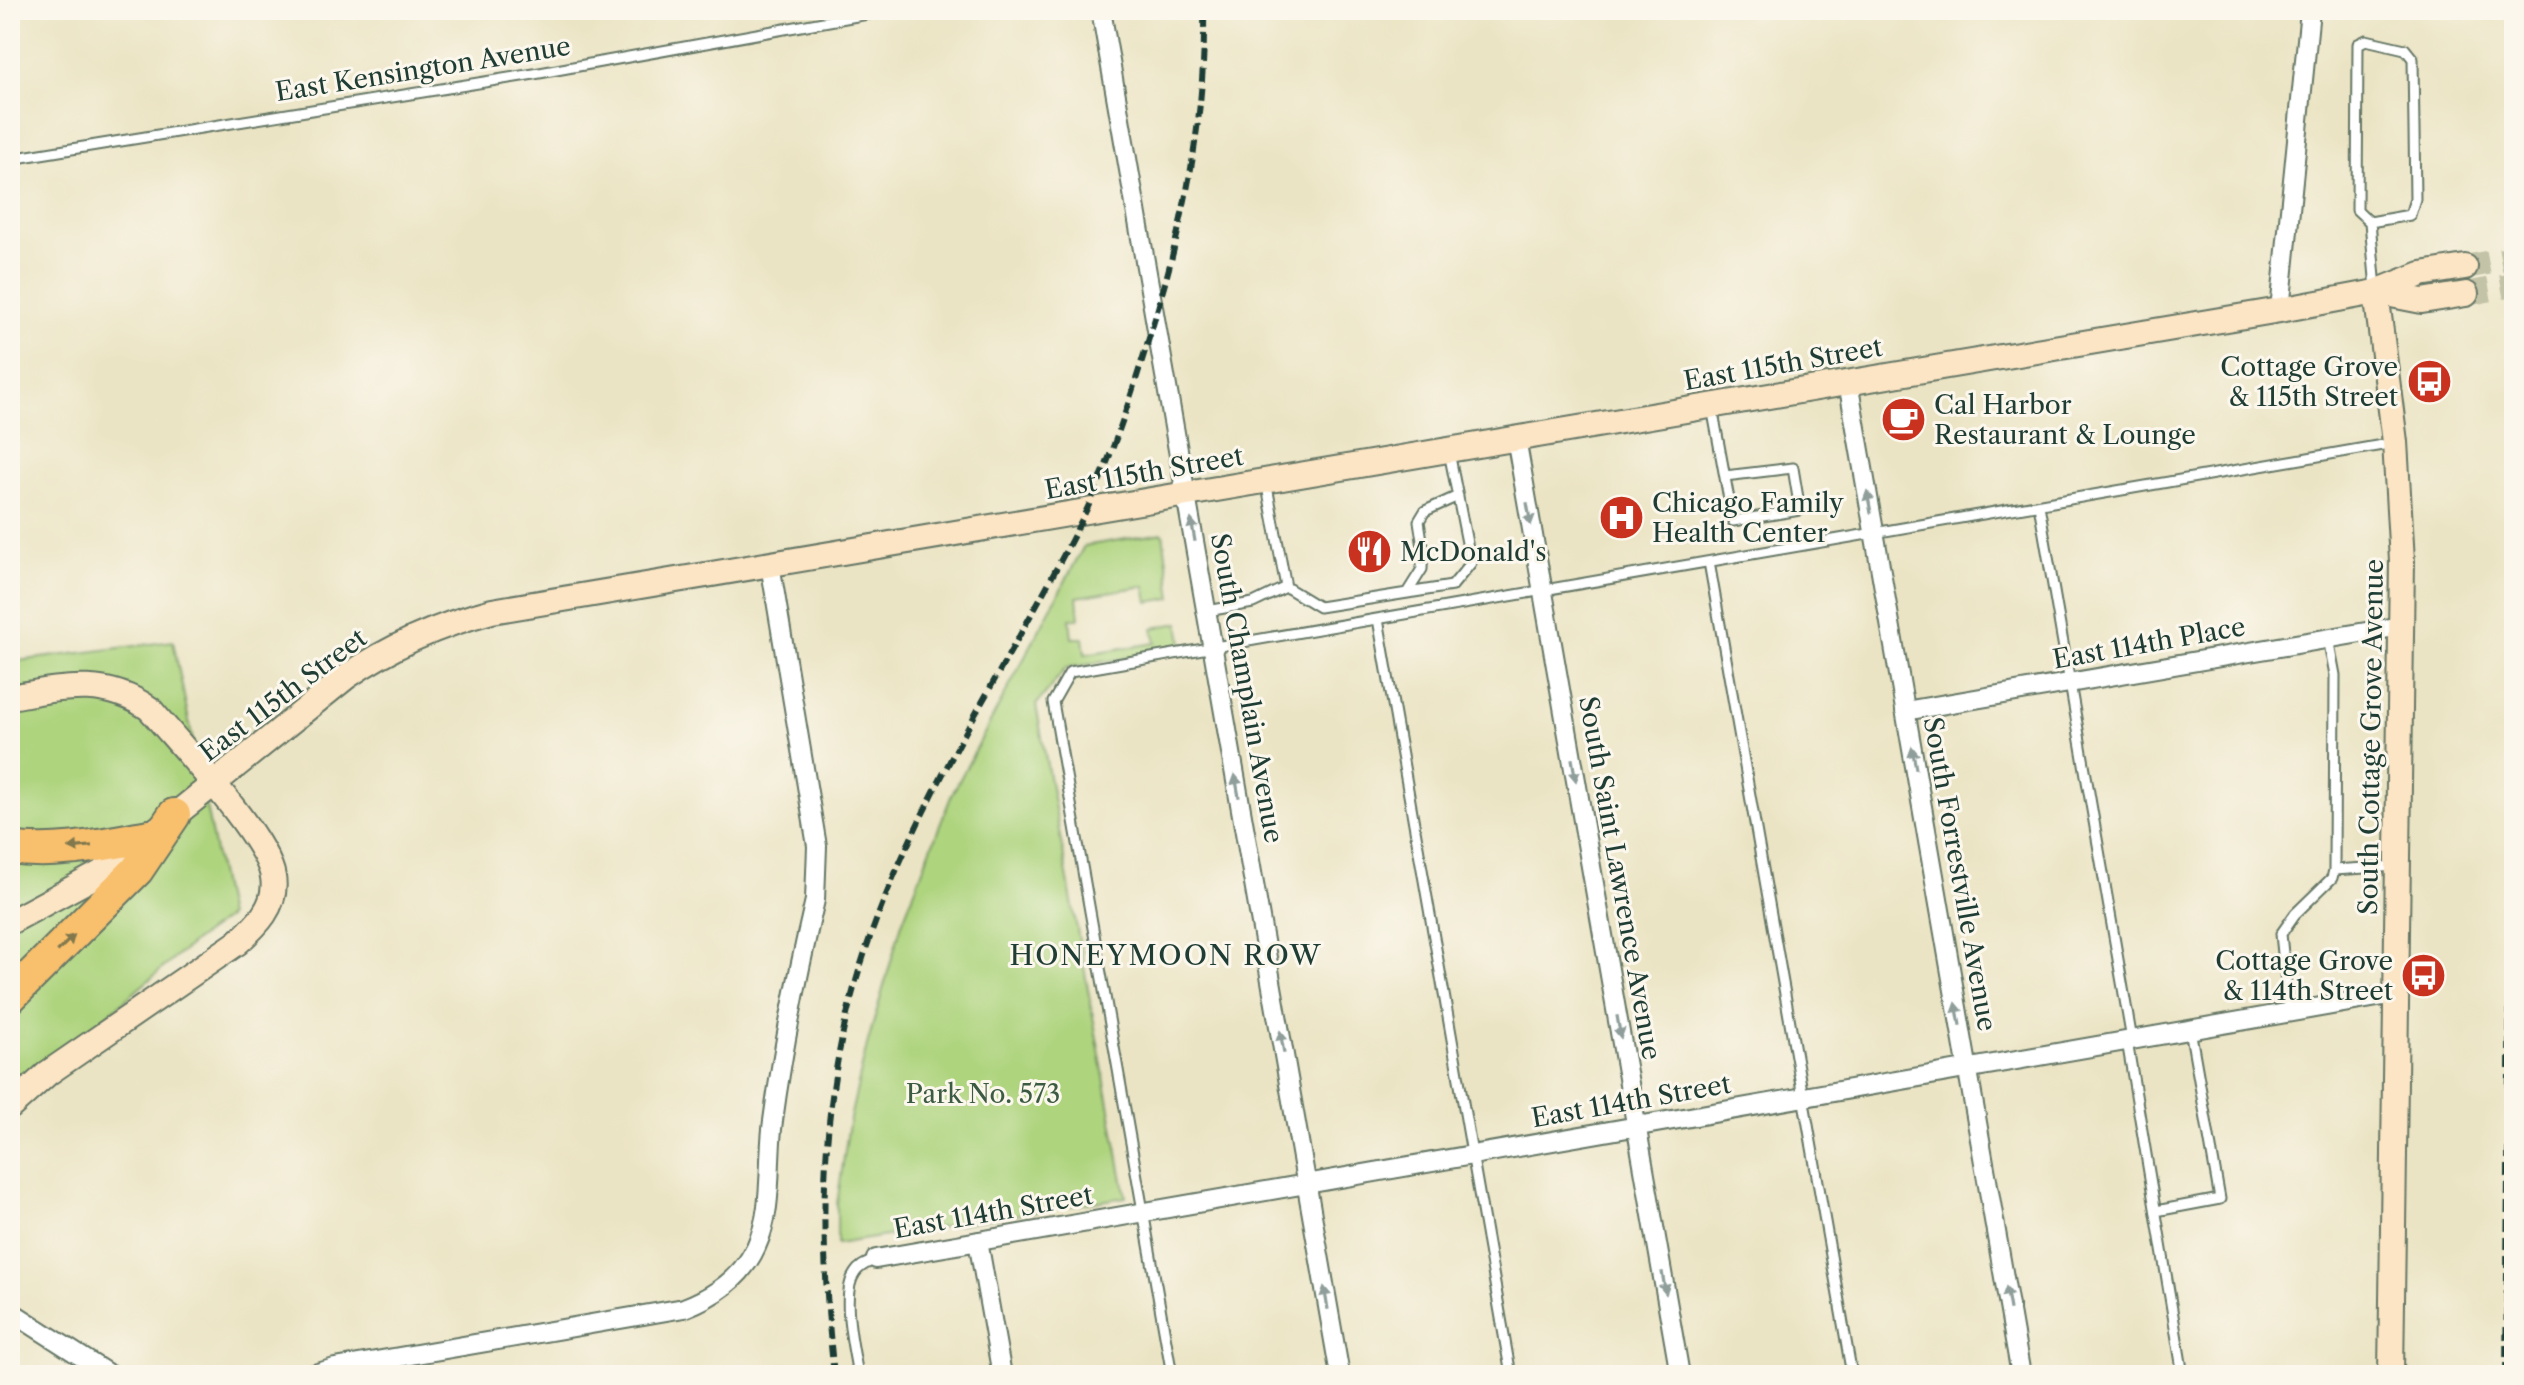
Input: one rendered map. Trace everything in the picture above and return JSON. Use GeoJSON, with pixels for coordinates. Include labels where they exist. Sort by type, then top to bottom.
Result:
{"type":"FeatureCollection","features":[{"type":"Feature","properties":{"kind":"highway"},"geometry":{"type":"LineString","coordinates":[[10,997],[137,870],[174,815]]}},
{"type":"Feature","properties":{"kind":"highway"},"geometry":{"type":"LineString","coordinates":[[10,848],[76,848],[149,836]]}},
{"type":"Feature","properties":{"kind":"street","name":"South Champlain Avenue"},"geometry":{"type":"LineString","coordinates":[[1101,10],[1340,1375]]}},
{"type":"Feature","properties":{"kind":"street"},"geometry":{"type":"LineString","coordinates":[[2280,310],[2310,10]]}},
{"type":"Feature","properties":{"kind":"street","name":"East 115th Street"},"geometry":{"type":"LineString","coordinates":[[10,922],[108,869],[380,653],[453,621],[492,611],[2280,310],[2376,292],[2421,274],[2465,267]]}},
{"type":"Feature","properties":{"kind":"street","name":"East 115th Street"},"geometry":{"type":"LineString","coordinates":[[2376,292],[2422,301],[2466,294]]}},
{"type":"Feature","properties":{"kind":"street","name":"South Cottage Grove Avenue"},"geometry":{"type":"LineString","coordinates":[[2376,292],[2400,502],[2391,1375]]}},
{"type":"Feature","properties":{"kind":"street","name":"South Forrestville Avenue"},"geometry":{"type":"LineString","coordinates":[[1848,382],[2021,1375]]}},
{"type":"Feature","properties":{"kind":"street","name":"South Saint Lawrence Avenue"},"geometry":{"type":"LineString","coordinates":[[1516,438],[1680,1375]]}},
{"type":"Feature","properties":{"kind":"street"},"geometry":{"type":"LineString","coordinates":[[311,1375],[335,1368],[684,1308],[726,1287],[757,1247],[769,1190],[772,1127],[780,1068],[815,900],[817,874],[811,805],[770,564]]}},
{"type":"Feature","properties":{"kind":"street","name":"East 114th Place"},"geometry":{"type":"LineString","coordinates":[[1905,711],[2401,626]]}},
{"type":"Feature","properties":{"kind":"street"},"geometry":{"type":"LineString","coordinates":[[10,697],[88,687],[111,689],[134,698],[150,709],[255,838],[273,877],[269,908],[261,922],[237,943],[48,1073],[10,1107]]}},
{"type":"Feature","properties":{"kind":"street","name":"East 114th Street"},"geometry":{"type":"LineString","coordinates":[[876,1259],[2395,994]]}},
{"type":"Feature","properties":{"kind":"street"},"geometry":{"type":"LineString","coordinates":[[978,1241],[1002,1375]]}},
{"type":"Feature","properties":{"kind":"street"},"geometry":{"type":"LineString","coordinates":[[13,1319],[110,1375]]}},
{"type":"Feature","properties":{"kind":"lane","name":"East Kensington Avenue"},"geometry":{"type":"LineString","coordinates":[[10,159],[534,74],[890,10]]}},
{"type":"Feature","properties":{"kind":"lane"},"geometry":{"type":"LineString","coordinates":[[2370,222],[2410,215],[2415,199],[2413,59],[2405,49],[2366,40],[2358,44],[2357,210],[2370,222],[2376,292]]}},
{"type":"Feature","properties":{"kind":"lane"},"geometry":{"type":"LineString","coordinates":[[1712,405],[1733,521],[1800,510],[1793,468],[1725,476]]}},
{"type":"Feature","properties":{"kind":"lane"},"geometry":{"type":"LineString","coordinates":[[1172,1375],[1053,702],[1070,672],[2395,442]]}},
{"type":"Feature","properties":{"kind":"lane"},"geometry":{"type":"LineString","coordinates":[[1266,481],[1286,587],[1319,607],[1452,586],[1471,563],[1448,449]]}},
{"type":"Feature","properties":{"kind":"lane"},"geometry":{"type":"LineString","coordinates":[[1407,593],[1422,569],[1419,521],[1425,511],[1458,496]]}},
{"type":"Feature","properties":{"kind":"lane"},"geometry":{"type":"LineString","coordinates":[[2039,505],[2183,1375]]}},
{"type":"Feature","properties":{"kind":"lane"},"geometry":{"type":"LineString","coordinates":[[1709,562],[1852,1375]]}},
{"type":"Feature","properties":{"kind":"lane"},"geometry":{"type":"LineString","coordinates":[[1207,611],[1253,603],[1286,587]]}},
{"type":"Feature","properties":{"kind":"lane"},"geometry":{"type":"LineString","coordinates":[[1378,619],[1511,1375]]}},
{"type":"Feature","properties":{"kind":"lane"},"geometry":{"type":"LineString","coordinates":[[2289,1012],[2281,934],[2295,914],[2332,878],[2334,870],[2335,675],[2328,638]]}},
{"type":"Feature","properties":{"kind":"lane"},"geometry":{"type":"LineString","coordinates":[[2334,870],[2397,866]]}},
{"type":"Feature","properties":{"kind":"lane"},"geometry":{"type":"LineString","coordinates":[[2156,1211],[2220,1199],[2190,1029]]}},
{"type":"Feature","properties":{"kind":"lane"},"geometry":{"type":"LineString","coordinates":[[858,1375],[849,1287],[854,1274],[876,1259]]}},
{"type":"Feature","properties":{"kind":"green space","name":"Park No. 573"},"geometry":{"type":"Polygon","coordinates":[[[1163,533],[1172,598],[1148,602],[1145,586],[1077,597],[1079,618],[1070,619],[1072,638],[1083,638],[1085,654],[1156,643],[1153,628],[1179,623],[1183,649],[1066,668],[1036,705],[1126,1197],[837,1244],[837,1204],[849,1123],[867,1045],[902,923],[952,794],[1084,546],[1163,533]]]}},
{"type":"Feature","properties":{"kind":"green space"},"geometry":{"type":"Polygon","coordinates":[[[173,641],[228,917],[196,940],[10,1098],[10,662],[173,641]]]}},
{"type":"Feature","properties":{"kind":"tunnel"},"geometry":{"type":"LineString","coordinates":[[2465,267],[2514,258]]}},
{"type":"Feature","properties":{"kind":"tunnel"},"geometry":{"type":"LineString","coordinates":[[2466,294],[2514,285]]}},
{"type":"Feature","properties":{"kind":"railway"},"geometry":{"type":"LineString","coordinates":[[834,1375],[826,1273],[825,1173],[835,1074],[858,974],[904,854],[962,739],[1085,513],[1118,433],[1158,309],[1180,225],[1201,97],[1204,10]]}},
{"type":"Feature","properties":{"kind":"railway"},"geometry":{"type":"LineString","coordinates":[[2506,1375],[2514,565]]}},
{"type":"Feature","properties":{"kind":"place","name":"Cottage Grove & 115th Street"},"geometry":{"type":"Point","coordinates":[2429,382]}},
{"type":"Feature","properties":{"kind":"place","name":"Cal Harbor Restaurant & Lounge"},"geometry":{"type":"Point","coordinates":[1903,420]}},
{"type":"Feature","properties":{"kind":"place","name":"Chicago Family Health Center"},"geometry":{"type":"Point","coordinates":[1621,518]}},
{"type":"Feature","properties":{"kind":"place","name":"McDonald's"},"geometry":{"type":"Point","coordinates":[1369,552]}},
{"type":"Feature","properties":{"kind":"place","name":"Cottage Grove & 114th Street"},"geometry":{"type":"Point","coordinates":[2424,976]}},
{"type":"Feature","properties":{"kind":"district","name":"HONEYMOON ROW"},"geometry":{"type":"Point","coordinates":[1166,955]}}]}
